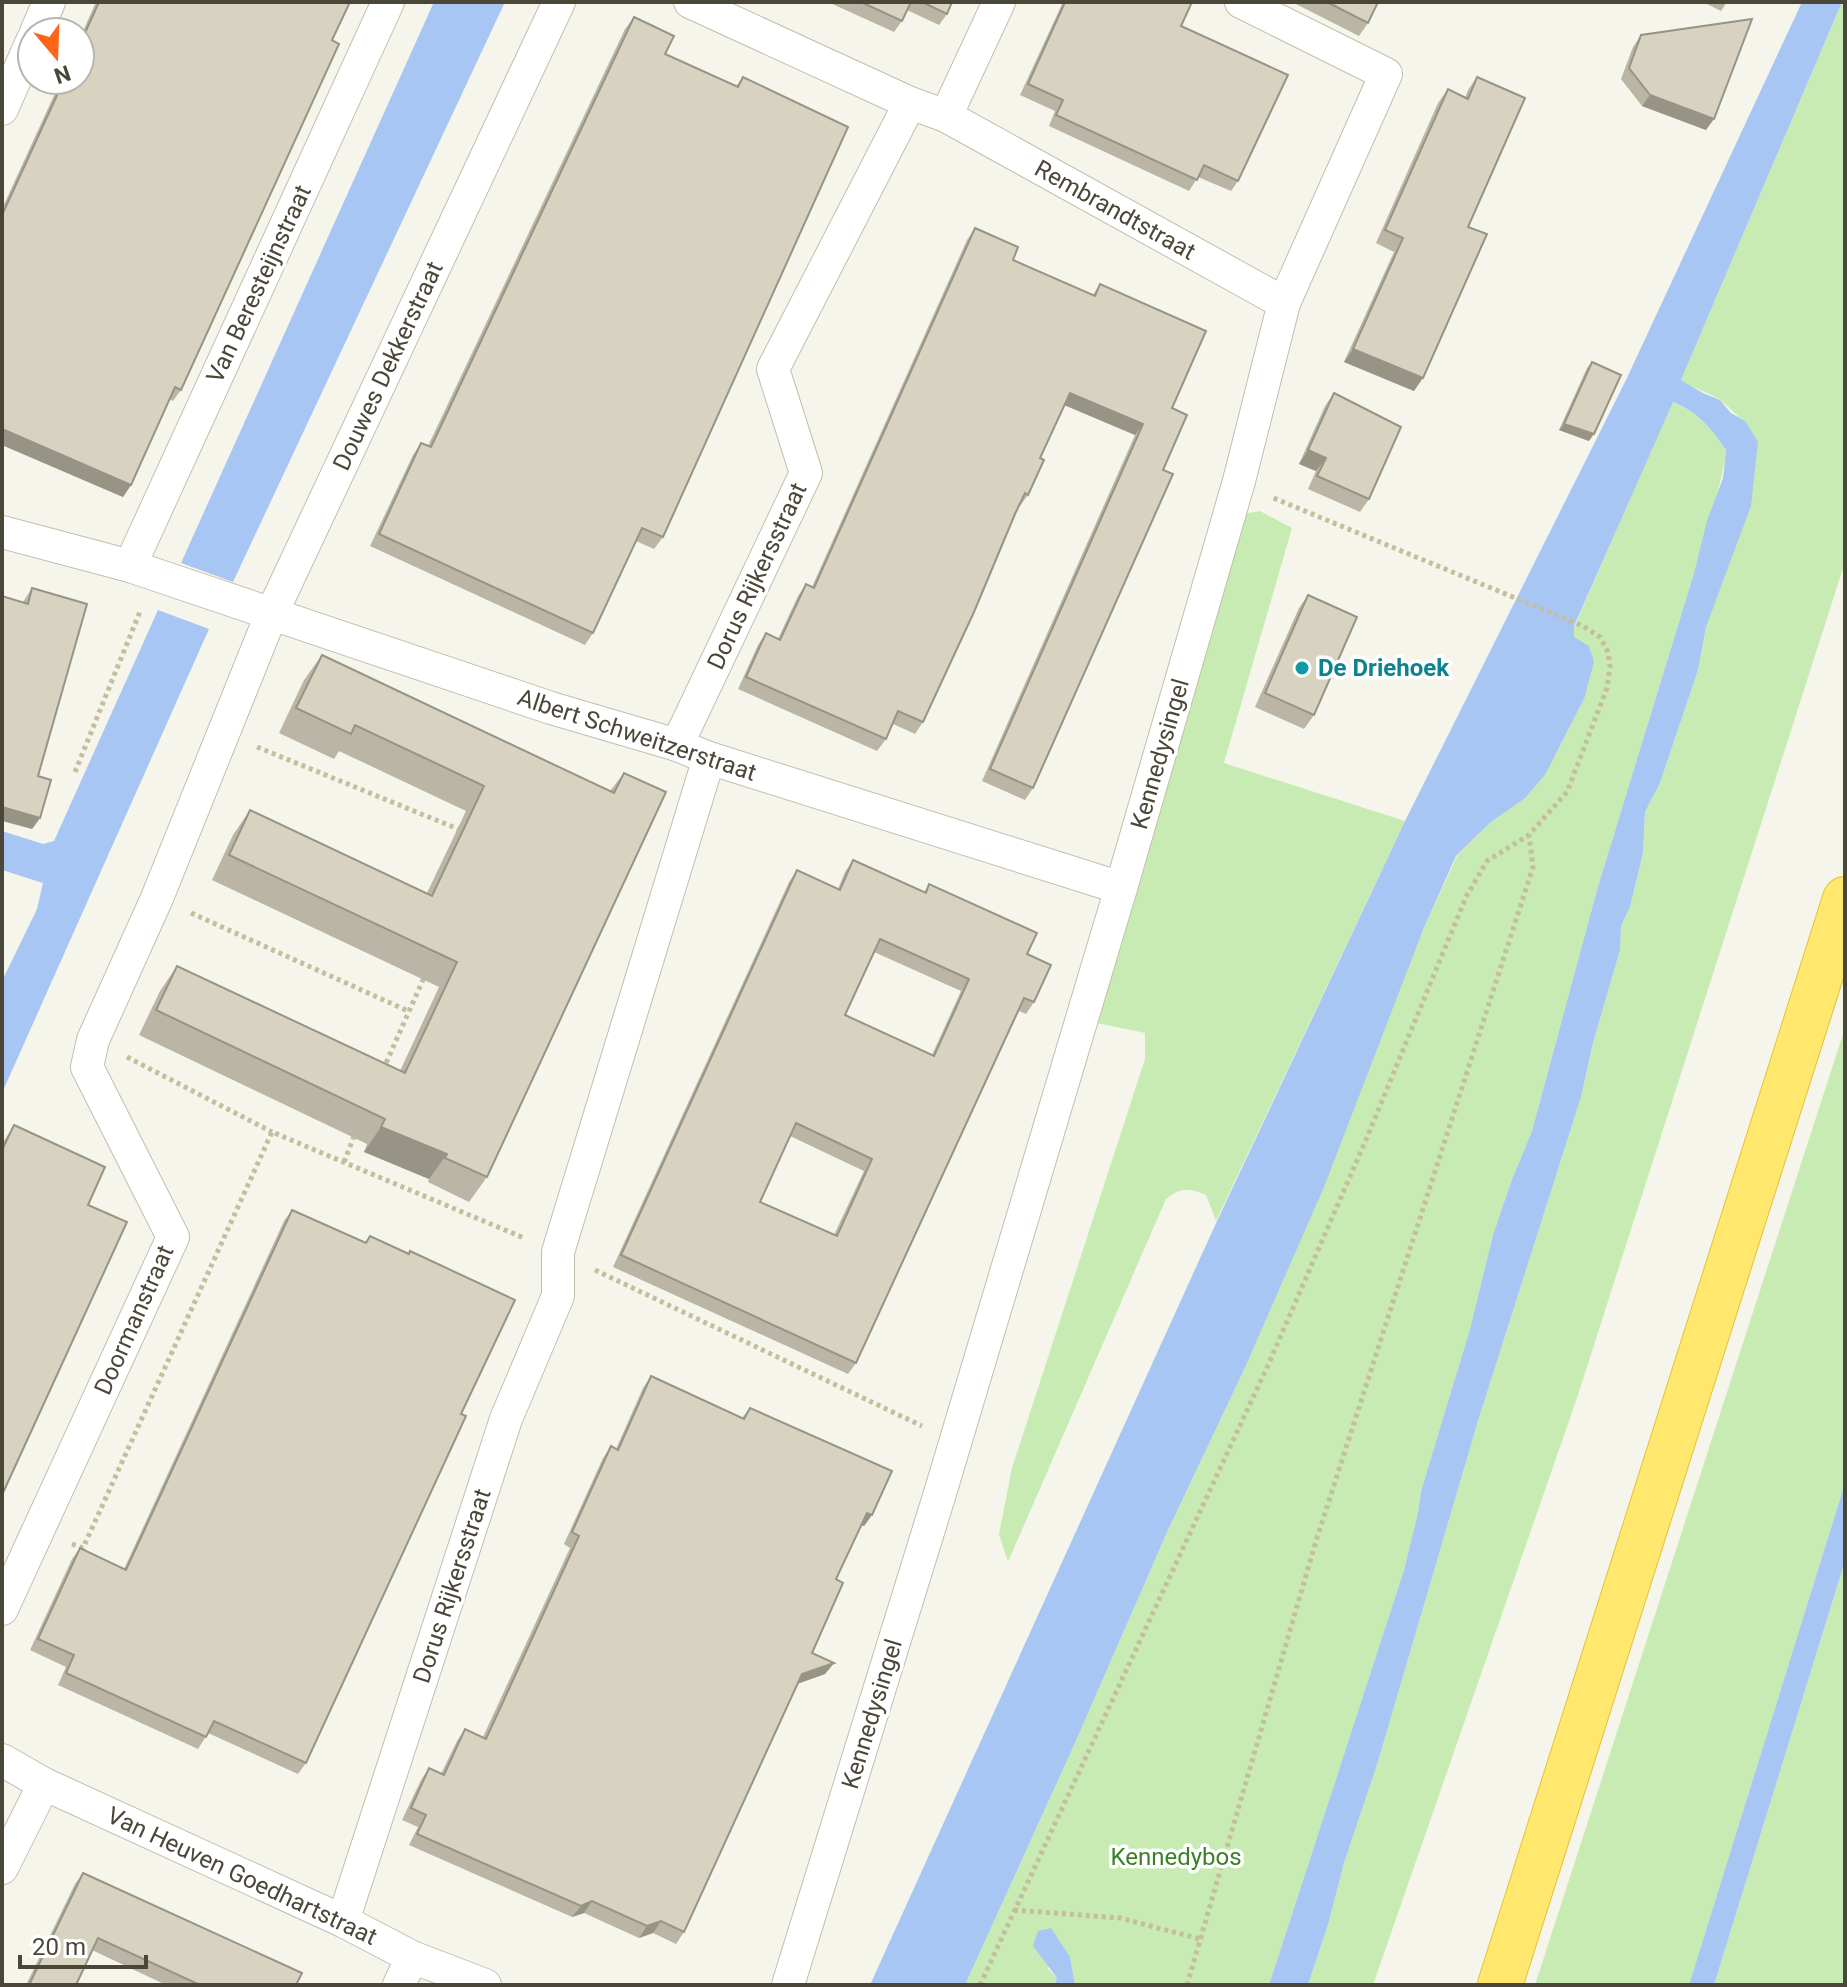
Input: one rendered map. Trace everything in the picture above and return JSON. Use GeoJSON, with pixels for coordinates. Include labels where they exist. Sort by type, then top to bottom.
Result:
{"type":"FeatureCollection","features":[{"type":"Feature","properties":{"kind":"highway"},"geometry":{"type":"LineString","coordinates":[[1500,1985],[1845,899]]}},
{"type":"Feature","properties":{"kind":"street","name":"Van Beresteijnstraat"},"geometry":{"type":"LineString","coordinates":[[142,570],[388,2]]}},
{"type":"Feature","properties":{"kind":"street","name":"Douwes Dekkerstraat"},"geometry":{"type":"LineString","coordinates":[[93,1040],[157,898],[271,615],[559,2]]}},
{"type":"Feature","properties":{"kind":"street","name":"Rembrandtstraat"},"geometry":{"type":"LineString","coordinates":[[690,2],[910,103],[946,116],[1284,303]]}},
{"type":"Feature","properties":{"kind":"street"},"geometry":{"type":"LineString","coordinates":[[946,116],[999,2]]}},
{"type":"Feature","properties":{"kind":"street","name":"Kennedysingel"},"geometry":{"type":"LineString","coordinates":[[788,1985],[1121,888],[1239,481],[1284,303],[1386,74],[1241,2]]}},
{"type":"Feature","properties":{"kind":"street"},"geometry":{"type":"LineString","coordinates":[[2,109],[16,77]]}},
{"type":"Feature","properties":{"kind":"street","name":"Dorus Rijkersstraat"},"geometry":{"type":"LineString","coordinates":[[677,745],[806,473],[773,369],[910,103]]}},
{"type":"Feature","properties":{"kind":"street","name":"Albert Schweitzerstraat"},"geometry":{"type":"LineString","coordinates":[[2,532],[142,570],[551,708],[677,745],[709,758],[1121,888]]}},
{"type":"Feature","properties":{"kind":"street","name":"Dorus Rijkersstraat"},"geometry":{"type":"LineString","coordinates":[[343,1921],[506,1419],[558,1296],[558,1252],[709,758]]}},
{"type":"Feature","properties":{"kind":"street","name":"Doormanstraat"},"geometry":{"type":"LineString","coordinates":[[2,1609],[173,1237],[87,1067],[93,1040]]}},
{"type":"Feature","properties":{"kind":"street","name":"Van Heuven Goedhartstraat"},"geometry":{"type":"LineString","coordinates":[[2,1760],[44,1784],[343,1921],[405,1971],[485,1985]]}},
{"type":"Feature","properties":{"kind":"street"},"geometry":{"type":"LineString","coordinates":[[2,1868],[44,1784]]}},
{"type":"Feature","properties":{"kind":"path"},"geometry":{"type":"LineString","coordinates":[[980,1985],[1269,1363],[1368,1135],[1466,897],[1487,861],[1529,835],[1567,792],[1607,688],[1608,652],[1600,637],[1583,626],[1266,495],[1239,481]]}},
{"type":"Feature","properties":{"kind":"path"},"geometry":{"type":"LineString","coordinates":[[75,772],[142,570]]}},
{"type":"Feature","properties":{"kind":"path"},"geometry":{"type":"LineString","coordinates":[[223,733],[475,836]]}},
{"type":"Feature","properties":{"kind":"path"},"geometry":{"type":"LineString","coordinates":[[1187,1985],[1316,1541],[1533,867],[1529,835]]}},
{"type":"Feature","properties":{"kind":"path"},"geometry":{"type":"LineString","coordinates":[[157,898],[408,1011]]}},
{"type":"Feature","properties":{"kind":"path"},"geometry":{"type":"LineString","coordinates":[[379,1080],[428,969]]}},
{"type":"Feature","properties":{"kind":"path"},"geometry":{"type":"LineString","coordinates":[[93,1040],[272,1132],[558,1252],[955,1442]]}},
{"type":"Feature","properties":{"kind":"path"},"geometry":{"type":"LineString","coordinates":[[344,1162],[361,1121]]}},
{"type":"Feature","properties":{"kind":"path"},"geometry":{"type":"LineString","coordinates":[[38,1531],[83,1548],[272,1132]]}},
{"type":"Feature","properties":{"kind":"path"},"geometry":{"type":"LineString","coordinates":[[1014,1910],[1120,1918],[1200,1939]]}},
{"type":"Feature","properties":{"kind":"green space"},"geometry":{"type":"Polygon","coordinates":[[[1842,2],[1845,2],[1845,562],[1577,1398],[1373,1985],[1308,1985],[1377,1765],[1478,1421],[1581,1097],[1620,950],[1621,926],[1630,907],[1643,853],[1645,812],[1660,783],[1698,670],[1745,421],[1719,399],[1681,380],[1842,2]]]}},
{"type":"Feature","properties":{"kind":"green space","name":"Kennedybos"},"geometry":{"type":"Polygon","coordinates":[[[1672,402],[1703,422],[1726,450],[1720,481],[1597,890],[1532,1131],[1493,1235],[1470,1329],[1421,1491],[1404,1570],[1269,1985],[1075,1985],[1070,1957],[1047,1968],[1057,1978],[1055,1985],[965,1985],[1168,1530],[1243,1372],[1423,930],[1457,856],[1491,822],[1524,799],[1545,775],[1584,699],[1572,632],[1672,402]]]}},
{"type":"Feature","properties":{"kind":"green space"},"geometry":{"type":"Polygon","coordinates":[[[1260,511],[1292,528],[1224,763],[1405,821],[1216,1221],[1206,1195],[1185,1190],[1166,1199],[1008,1562],[999,1534],[1012,1468],[1145,1059],[1145,1033],[1097,1023],[1244,514],[1260,511]]]}},
{"type":"Feature","properties":{"kind":"green space"},"geometry":{"type":"Polygon","coordinates":[[[1845,1028],[1845,1483],[1689,1985],[1535,1985],[1845,1028]]]}},
{"type":"Feature","properties":{"kind":"green space"},"geometry":{"type":"Polygon","coordinates":[[[1845,1561],[1845,1985],[1714,1985],[1845,1561]]]}},
{"type":"Feature","properties":{"kind":"water"},"geometry":{"type":"Polygon","coordinates":[[[434,2],[505,2],[233,582],[181,563],[434,2]]]}},
{"type":"Feature","properties":{"kind":"water"},"geometry":{"type":"Polygon","coordinates":[[[1802,2],[1842,2],[1681,380],[1720,400],[1731,413],[1745,421],[1758,442],[1751,506],[1706,627],[1698,670],[1660,783],[1645,812],[1643,853],[1630,907],[1621,926],[1620,950],[1581,1097],[1478,1421],[1377,1765],[1308,1985],[1269,1985],[1404,1570],[1421,1491],[1470,1329],[1493,1235],[1532,1131],[1597,890],[1707,521],[1723,478],[1726,450],[1703,422],[1673,402],[1574,626],[1574,637],[1589,646],[1594,662],[1584,699],[1545,775],[1524,799],[1491,822],[1456,856],[1423,930],[1324,1187],[965,1985],[870,1985],[1217,1221],[1405,821],[1626,380],[1802,2]]]}},
{"type":"Feature","properties":{"kind":"water"},"geometry":{"type":"Polygon","coordinates":[[[158,610],[209,629],[2,1093],[2,981],[37,909],[43,883],[2,870],[2,831],[43,844],[54,841],[158,610]]]}},
{"type":"Feature","properties":{"kind":"water"},"geometry":{"type":"Polygon","coordinates":[[[1845,1483],[1845,1561],[1714,1985],[1689,1985],[1845,1483]]]}},
{"type":"Feature","properties":{"kind":"water"},"geometry":{"type":"Polygon","coordinates":[[[1051,1928],[1070,1957],[1075,1985],[1055,1985],[1057,1978],[1033,1946],[1038,1931],[1051,1928]]]}},
{"type":"Feature","properties":{"kind":"building"},"geometry":{"type":"Polygon","coordinates":[[[99,2],[350,2],[332,40],[339,44],[181,390],[175,387],[131,485],[2,429],[2,215],[57,96],[96,96],[96,16],[93,16],[99,2]]]}},
{"type":"Feature","properties":{"kind":"building"},"geometry":{"type":"Polygon","coordinates":[[[861,2],[911,2],[902,21],[861,2]]]}},
{"type":"Feature","properties":{"kind":"building"},"geometry":{"type":"Polygon","coordinates":[[[922,2],[952,2],[947,14],[922,2]]]}},
{"type":"Feature","properties":{"kind":"building"},"geometry":{"type":"Polygon","coordinates":[[[1065,2],[1192,2],[1181,26],[1288,75],[1238,181],[1204,165],[1197,180],[1056,115],[1063,100],[1028,84],[1065,2]]]}},
{"type":"Feature","properties":{"kind":"building"},"geometry":{"type":"Polygon","coordinates":[[[1327,2],[1378,2],[1368,23],[1327,2]]]}},
{"type":"Feature","properties":{"kind":"building"},"geometry":{"type":"Polygon","coordinates":[[[634,17],[674,36],[665,54],[738,87],[743,77],[848,127],[663,537],[642,528],[593,633],[379,534],[421,443],[431,447],[634,17]]]}},
{"type":"Feature","properties":{"kind":"building"},"geometry":{"type":"Polygon","coordinates":[[[1752,19],[1714,119],[1650,95],[1629,68],[1641,35],[1752,19]]]}},
{"type":"Feature","properties":{"kind":"building"},"geometry":{"type":"Polygon","coordinates":[[[1477,77],[1525,98],[1468,227],[1487,234],[1423,378],[1353,349],[1403,238],[1385,230],[1448,89],[1468,99],[1477,77]]]}},
{"type":"Feature","properties":{"kind":"building"},"geometry":{"type":"Polygon","coordinates":[[[975,228],[1018,247],[1013,260],[1095,296],[1100,284],[1206,331],[1172,408],[1187,415],[1163,470],[1173,474],[1033,788],[990,769],[1143,424],[1070,393],[1040,458],[1044,460],[1028,495],[1025,493],[1015,514],[923,722],[898,711],[886,739],[746,677],[766,633],[780,640],[806,584],[814,588],[975,228]]]}},
{"type":"Feature","properties":{"kind":"building"},"geometry":{"type":"Polygon","coordinates":[[[1592,362],[1621,375],[1594,434],[1564,424],[1592,362]]]}},
{"type":"Feature","properties":{"kind":"building"},"geometry":{"type":"Polygon","coordinates":[[[1334,393],[1401,427],[1369,499],[1317,476],[1326,458],[1308,450],[1334,393]]]}},
{"type":"Feature","properties":{"kind":"building"},"geometry":{"type":"Polygon","coordinates":[[[32,588],[87,604],[38,776],[51,780],[40,818],[2,807],[2,596],[28,604],[32,588]]]}},
{"type":"Feature","properties":{"kind":"building","name":"De Driehoek"},"geometry":{"type":"Polygon","coordinates":[[[1308,595],[1357,617],[1314,715],[1265,693],[1308,595]]]}},
{"type":"Feature","properties":{"kind":"building"},"geometry":{"type":"Polygon","coordinates":[[[322,655],[614,793],[624,773],[666,792],[487,1177],[445,1158],[447,1154],[381,1127],[385,1119],[156,1010],[177,966],[405,1073],[457,962],[229,855],[250,810],[432,896],[484,786],[355,725],[351,734],[296,708],[322,655]]]}},
{"type":"Feature","properties":{"kind":"building"},"geometry":{"type":"Polygon","coordinates":[[[853,860],[926,893],[929,884],[1037,933],[1027,954],[1051,965],[1034,1002],[1024,998],[856,1363],[621,1255],[797,870],[840,890],[853,860]],[[880,939],[845,1015],[934,1056],[969,979],[880,939]],[[796,1123],[760,1202],[837,1236],[872,1159],[796,1123]]]}},
{"type":"Feature","properties":{"kind":"building"},"geometry":{"type":"Polygon","coordinates":[[[14,1125],[105,1167],[88,1205],[127,1222],[2,1495],[2,1150],[14,1125]]]}},
{"type":"Feature","properties":{"kind":"building"},"geometry":{"type":"Polygon","coordinates":[[[292,1210],[366,1243],[370,1236],[409,1254],[410,1251],[515,1300],[461,1414],[466,1416],[306,1763],[214,1721],[206,1737],[66,1673],[74,1655],[38,1639],[80,1548],[126,1570],[292,1210]]]}},
{"type":"Feature","properties":{"kind":"building"},"geometry":{"type":"Polygon","coordinates":[[[651,1376],[744,1419],[750,1408],[892,1471],[872,1515],[867,1513],[836,1579],[843,1583],[812,1653],[834,1663],[802,1674],[684,1932],[661,1921],[647,1926],[592,1901],[581,1906],[417,1834],[426,1815],[411,1808],[429,1768],[444,1775],[465,1729],[486,1739],[579,1536],[572,1532],[611,1446],[618,1450],[651,1376]]]}},
{"type":"Feature","properties":{"kind":"building"},"geometry":{"type":"Polygon","coordinates":[[[83,1873],[302,1973],[296,1985],[200,1985],[98,1938],[76,1985],[29,1985],[83,1873]]]}},
{"type":"Feature","properties":{"kind":"place","name":"De Driehoek"},"geometry":{"type":"Point","coordinates":[1302,668]}}]}
